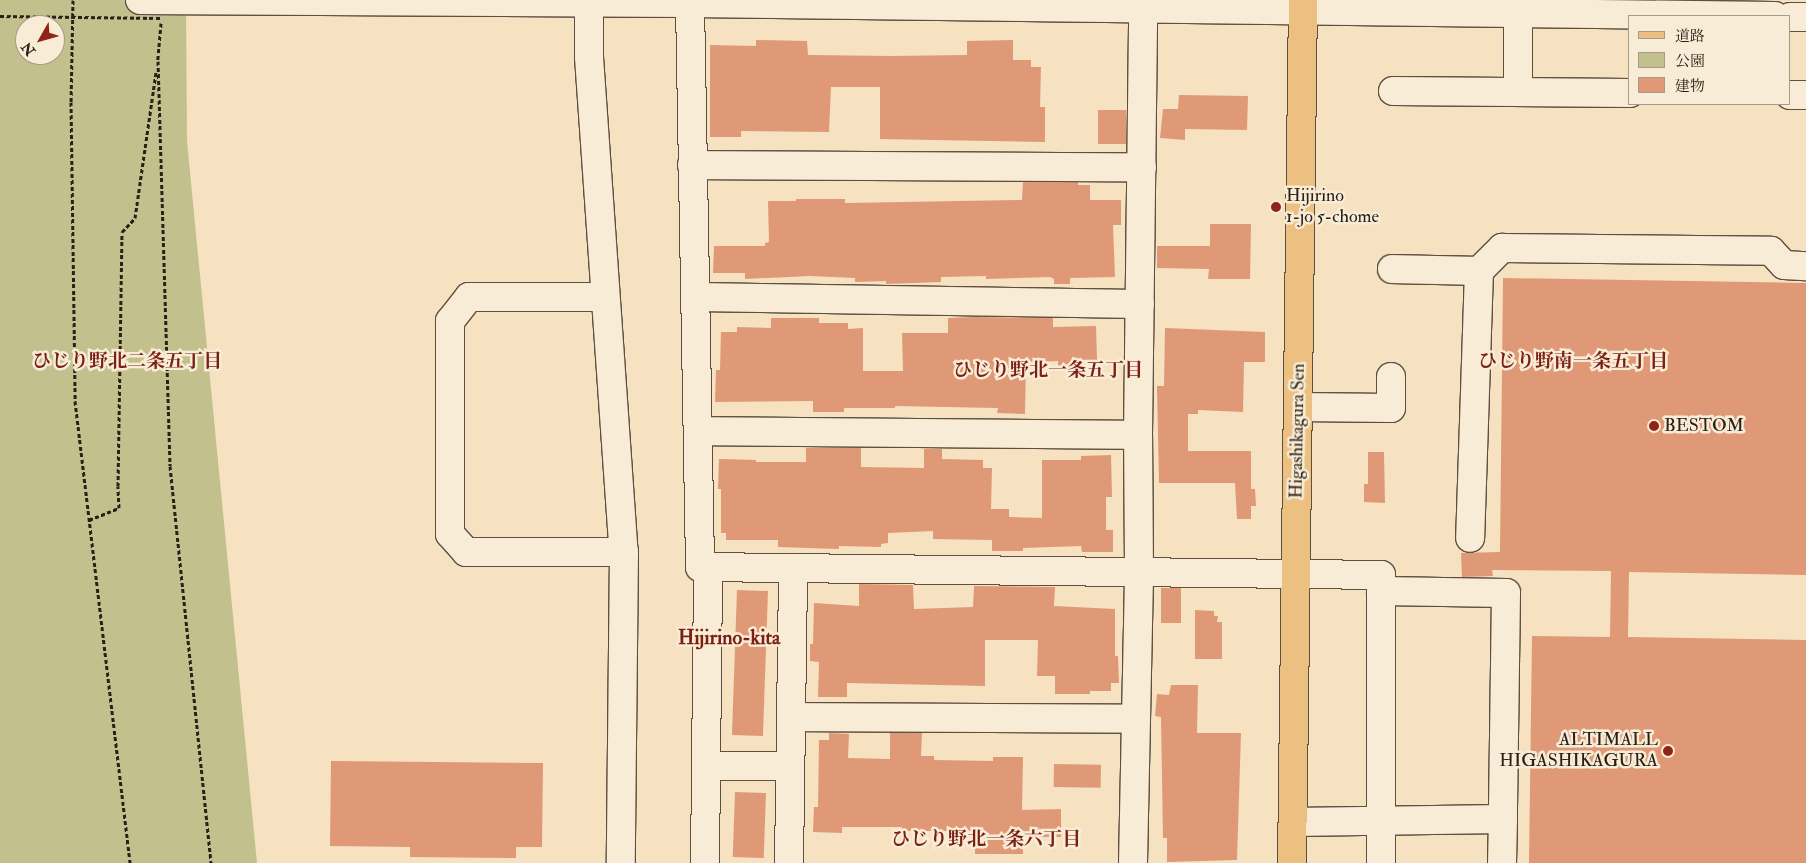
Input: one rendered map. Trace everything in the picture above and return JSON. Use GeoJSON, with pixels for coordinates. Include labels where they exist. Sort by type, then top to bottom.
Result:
{"type":"FeatureCollection","features":[{"type":"Feature","properties":{"kind":"main road","name":"Higashikagura Sen"},"geometry":{"type":"LineString","coordinates":[[1292,863],[1303,5]]}},
{"type":"Feature","properties":{"kind":"street"},"geometry":{"type":"LineString","coordinates":[[668,2],[692,165],[700,568],[1381,574],[1381,863]]}},
{"type":"Feature","properties":{"kind":"street"},"geometry":{"type":"LineString","coordinates":[[151,4],[668,2],[1459,6],[1518,13],[1689,15]]}},
{"type":"Feature","properties":{"kind":"street"},"geometry":{"type":"LineString","coordinates":[[589,3],[588,57],[624,552],[621,863]]}},
{"type":"Feature","properties":{"kind":"street"},"geometry":{"type":"LineString","coordinates":[[1133,863],[1139,571],[1138,435],[1142,167],[1142,5]]}},
{"type":"Feature","properties":{"kind":"street"},"geometry":{"type":"LineString","coordinates":[[1518,13],[1518,92]]}},
{"type":"Feature","properties":{"kind":"street"},"geometry":{"type":"LineString","coordinates":[[1791,17],[1806,17]]}},
{"type":"Feature","properties":{"kind":"street"},"geometry":{"type":"LineString","coordinates":[[1393,90],[1628,93]]}},
{"type":"Feature","properties":{"kind":"street"},"geometry":{"type":"LineString","coordinates":[[1791,95],[1806,95]]}},
{"type":"Feature","properties":{"kind":"street"},"geometry":{"type":"LineString","coordinates":[[692,165],[1142,167]]}},
{"type":"Feature","properties":{"kind":"street"},"geometry":{"type":"LineString","coordinates":[[1470,538],[1479,271],[1502,248],[1771,251],[1784,265],[1806,266]]}},
{"type":"Feature","properties":{"kind":"street"},"geometry":{"type":"LineString","coordinates":[[1392,268],[1479,271]]}},
{"type":"Feature","properties":{"kind":"street"},"geometry":{"type":"LineString","coordinates":[[605,297],[469,297],[450,321],[450,534],[466,552],[624,552]]}},
{"type":"Feature","properties":{"kind":"street"},"geometry":{"type":"LineString","coordinates":[[696,297],[1140,304]]}},
{"type":"Feature","properties":{"kind":"street"},"geometry":{"type":"LineString","coordinates":[[1298,407],[1391,408],[1391,377]]}},
{"type":"Feature","properties":{"kind":"street"},"geometry":{"type":"LineString","coordinates":[[698,431],[1138,435]]}},
{"type":"Feature","properties":{"kind":"street"},"geometry":{"type":"LineString","coordinates":[[705,863],[708,568]]}},
{"type":"Feature","properties":{"kind":"street"},"geometry":{"type":"LineString","coordinates":[[789,863],[793,569]]}},
{"type":"Feature","properties":{"kind":"street"},"geometry":{"type":"LineString","coordinates":[[1381,591],[1506,593],[1502,863]]}},
{"type":"Feature","properties":{"kind":"street"},"geometry":{"type":"LineString","coordinates":[[791,717],[1135,719]]}},
{"type":"Feature","properties":{"kind":"street"},"geometry":{"type":"LineString","coordinates":[[706,766],[790,766]]}},
{"type":"Feature","properties":{"kind":"street"},"geometry":{"type":"LineString","coordinates":[[1293,822],[1503,819]]}},
{"type":"Feature","properties":{"kind":"path"},"geometry":{"type":"LineString","coordinates":[[74,0],[71,102],[75,401],[130,863]]}},
{"type":"Feature","properties":{"kind":"path"},"geometry":{"type":"LineString","coordinates":[[0,16],[151,4],[158,61],[170,466],[211,863]]}},
{"type":"Feature","properties":{"kind":"path"},"geometry":{"type":"LineString","coordinates":[[89,520],[120,508],[118,486],[122,232],[135,218],[158,61]]}},
{"type":"Feature","properties":{"kind":"green space"},"geometry":{"type":"Polygon","coordinates":[[[0,0],[186,0],[187,141],[257,863],[0,863],[0,0]]]}},
{"type":"Feature","properties":{"kind":"building"},"geometry":{"type":"Polygon","coordinates":[[[756,40],[807,41],[808,55],[891,56],[967,55],[967,41],[1013,40],[1013,60],[1031,60],[1031,67],[1041,67],[1040,107],[1045,107],[1045,142],[880,139],[880,87],[831,87],[829,132],[741,131],[741,137],[710,137],[710,45],[756,46],[756,40]]]}},
{"type":"Feature","properties":{"kind":"building"},"geometry":{"type":"Polygon","coordinates":[[[1179,95],[1248,96],[1247,130],[1185,129],[1185,140],[1160,138],[1163,109],[1178,109],[1179,95]]]}},
{"type":"Feature","properties":{"kind":"building"},"geometry":{"type":"Polygon","coordinates":[[[1098,110],[1126,110],[1126,144],[1098,144],[1098,110]]]}},
{"type":"Feature","properties":{"kind":"building"},"geometry":{"type":"Polygon","coordinates":[[[1023,182],[1078,182],[1078,185],[1090,185],[1090,200],[1121,200],[1121,225],[1113,225],[1115,277],[1070,278],[1070,284],[1054,284],[1054,279],[1050,277],[986,279],[986,276],[941,277],[941,282],[886,284],[886,281],[855,282],[855,278],[810,276],[745,279],[745,273],[713,273],[714,246],[765,246],[765,243],[769,242],[768,201],[845,199],[845,203],[1022,200],[1023,182]]]}},
{"type":"Feature","properties":{"kind":"building"},"geometry":{"type":"Polygon","coordinates":[[[1210,224],[1251,224],[1250,279],[1208,279],[1209,269],[1157,268],[1157,246],[1210,246],[1210,224]]]}},
{"type":"Feature","properties":{"kind":"building"},"geometry":{"type":"Polygon","coordinates":[[[1503,278],[1806,283],[1806,575],[1629,572],[1628,637],[1806,640],[1806,863],[1529,863],[1532,636],[1610,637],[1611,571],[1492,570],[1493,576],[1462,577],[1461,553],[1500,552],[1503,278]]]}},
{"type":"Feature","properties":{"kind":"building"},"geometry":{"type":"Polygon","coordinates":[[[771,318],[819,318],[819,323],[848,323],[848,329],[863,328],[863,371],[903,371],[902,333],[948,333],[948,318],[1053,318],[1053,327],[1096,326],[1097,360],[1081,360],[1081,367],[1058,367],[1058,361],[1026,362],[1025,414],[997,413],[998,408],[895,406],[895,408],[844,408],[844,412],[813,412],[813,401],[715,402],[716,370],[720,370],[721,332],[737,332],[737,327],[771,328],[771,318]]]}},
{"type":"Feature","properties":{"kind":"building"},"geometry":{"type":"Polygon","coordinates":[[[1165,328],[1265,332],[1265,362],[1244,362],[1243,412],[1198,410],[1198,414],[1188,414],[1188,451],[1251,451],[1251,489],[1255,489],[1256,506],[1251,506],[1251,519],[1237,519],[1235,483],[1159,483],[1157,386],[1164,386],[1165,328]]]}},
{"type":"Feature","properties":{"kind":"building"},"geometry":{"type":"Polygon","coordinates":[[[806,448],[861,448],[861,467],[924,468],[924,449],[942,449],[942,459],[983,460],[983,468],[992,468],[991,509],[1009,509],[1009,517],[1042,518],[1042,460],[1081,460],[1081,456],[1111,455],[1112,497],[1106,497],[1106,530],[1113,530],[1113,552],[1082,552],[1081,546],[1023,548],[1023,551],[992,551],[992,540],[933,539],[933,531],[888,533],[888,543],[881,544],[881,547],[839,546],[839,549],[778,547],[778,540],[726,540],[726,533],[721,533],[721,489],[718,489],[719,459],[756,460],[756,462],[806,462],[806,448]]]}},
{"type":"Feature","properties":{"kind":"building"},"geometry":{"type":"Polygon","coordinates":[[[1368,452],[1384,452],[1385,503],[1364,502],[1364,484],[1368,484],[1368,452]]]}},
{"type":"Feature","properties":{"kind":"building"},"geometry":{"type":"Polygon","coordinates":[[[859,584],[913,585],[914,609],[973,607],[974,586],[1055,587],[1054,606],[1115,609],[1115,656],[1118,656],[1119,683],[1111,683],[1111,691],[1090,691],[1090,694],[1055,694],[1055,676],[1037,676],[1038,640],[985,640],[985,686],[847,683],[847,697],[818,697],[819,662],[810,661],[810,644],[813,644],[814,603],[859,606],[859,584]]]}},
{"type":"Feature","properties":{"kind":"building"},"geometry":{"type":"Polygon","coordinates":[[[1161,588],[1181,588],[1181,623],[1161,623],[1161,588]]]}},
{"type":"Feature","properties":{"kind":"building"},"geometry":{"type":"Polygon","coordinates":[[[737,590],[768,591],[763,736],[732,735],[737,590]]]}},
{"type":"Feature","properties":{"kind":"building"},"geometry":{"type":"Polygon","coordinates":[[[1195,610],[1214,611],[1214,616],[1218,616],[1217,622],[1222,622],[1222,659],[1195,659],[1195,610]]]}},
{"type":"Feature","properties":{"kind":"building"},"geometry":{"type":"Polygon","coordinates":[[[1171,685],[1198,685],[1197,733],[1241,733],[1237,860],[1167,862],[1167,838],[1163,838],[1161,717],[1155,716],[1157,694],[1169,695],[1171,685]]]}},
{"type":"Feature","properties":{"kind":"building"},"geometry":{"type":"Polygon","coordinates":[[[829,733],[849,734],[848,758],[890,759],[890,733],[922,733],[921,756],[934,756],[934,760],[993,761],[993,757],[1023,757],[1022,810],[1061,809],[1061,837],[1023,837],[1023,854],[975,854],[975,831],[902,831],[902,827],[842,827],[842,833],[813,832],[814,807],[818,807],[819,740],[829,740],[829,733]]]}},
{"type":"Feature","properties":{"kind":"building"},"geometry":{"type":"Polygon","coordinates":[[[331,761],[543,763],[542,847],[516,847],[516,858],[410,857],[410,847],[330,846],[331,761]]]}},
{"type":"Feature","properties":{"kind":"building"},"geometry":{"type":"Polygon","coordinates":[[[1054,764],[1101,765],[1101,788],[1054,787],[1054,764]]]}},
{"type":"Feature","properties":{"kind":"building"},"geometry":{"type":"Polygon","coordinates":[[[735,792],[766,793],[764,858],[733,857],[735,792]]]}},
{"type":"Feature","properties":{"kind":"place","name":"Hijirino 1-jo 5-chome"},"geometry":{"type":"Point","coordinates":[1276,207]}},
{"type":"Feature","properties":{"kind":"place","name":"BESTOM"},"geometry":{"type":"Point","coordinates":[1654,426]}},
{"type":"Feature","properties":{"kind":"place","name":"ALTIMALL HIGASHIKAGURA"},"geometry":{"type":"Point","coordinates":[1668,751]}},
{"type":"Feature","properties":{"kind":"district","name":"ひじり野北二条五丁目"},"geometry":{"type":"Point","coordinates":[127,362]}},
{"type":"Feature","properties":{"kind":"district","name":"ひじり野南一条五丁目"},"geometry":{"type":"Point","coordinates":[1573,362]}},
{"type":"Feature","properties":{"kind":"district","name":"ひじり野北一条五丁目"},"geometry":{"type":"Point","coordinates":[1048,371]}},
{"type":"Feature","properties":{"kind":"district","name":"Hijirino-kita"},"geometry":{"type":"Point","coordinates":[729,637]}},
{"type":"Feature","properties":{"kind":"district","name":"ひじり野北一条六丁目"},"geometry":{"type":"Point","coordinates":[986,840]}}]}
